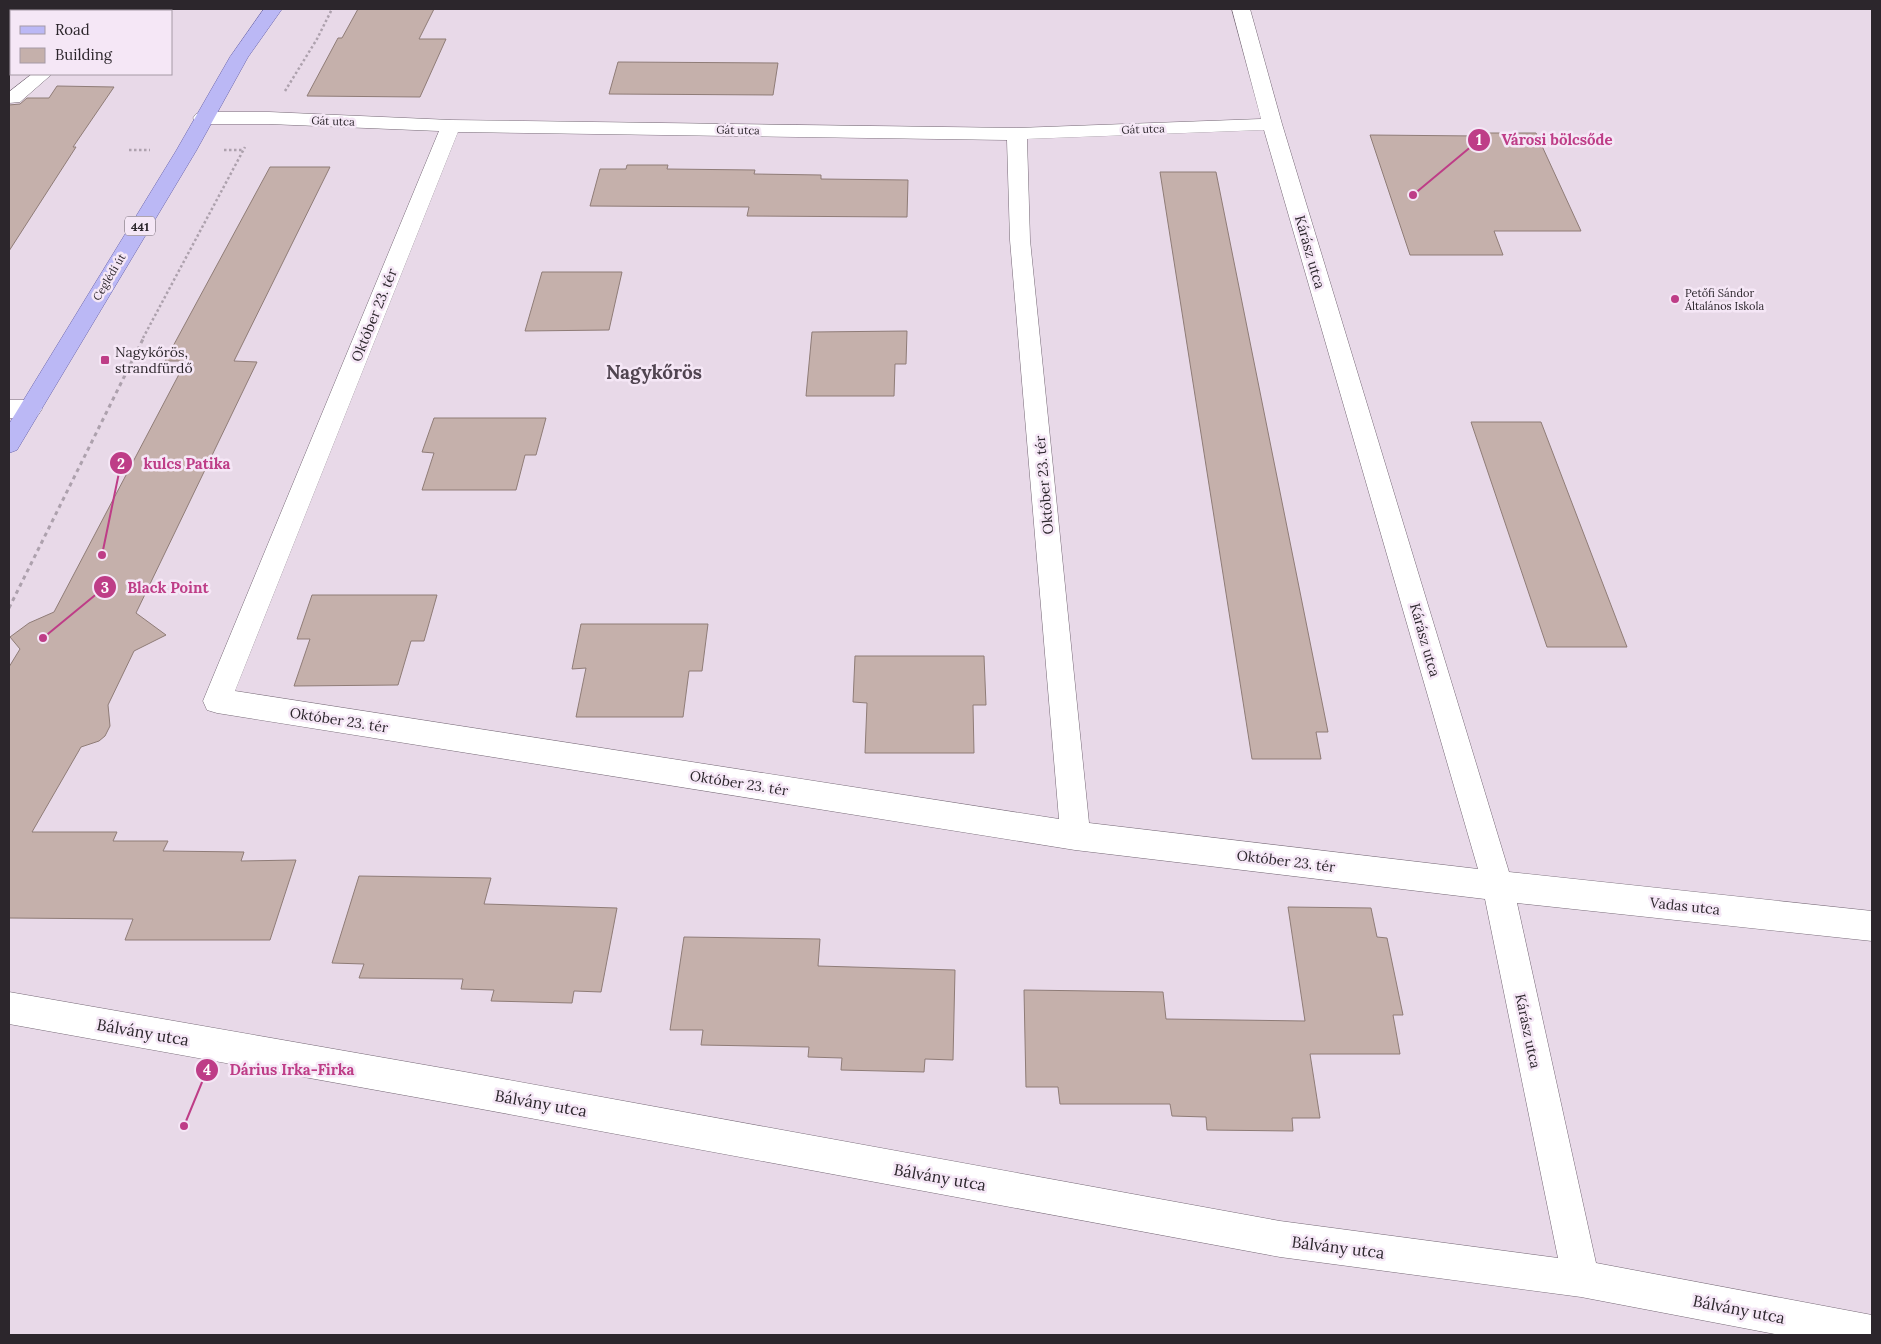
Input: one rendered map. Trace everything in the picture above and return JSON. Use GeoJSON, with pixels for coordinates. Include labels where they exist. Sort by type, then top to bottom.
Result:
{"type":"FeatureCollection","features":[{"type":"Feature","properties":{"kind":"main road","name":"Ceglédi út"},"geometry":{"type":"LineString","coordinates":[[9,444],[19,409],[186,151],[239,57],[273,9]]}},
{"type":"Feature","properties":{"kind":"street","name":"Kárász utca"},"geometry":{"type":"LineString","coordinates":[[1241,9],[1272,124],[1498,886],[1581,1279]]}},
{"type":"Feature","properties":{"kind":"street"},"geometry":{"type":"LineString","coordinates":[[13,98],[42,75]]}},
{"type":"Feature","properties":{"kind":"street","name":"Gát utca"},"geometry":{"type":"LineString","coordinates":[[203,118],[268,118],[451,126],[1017,134],[1272,124]]}},
{"type":"Feature","properties":{"kind":"street","name":"Október 23. tér"},"geometry":{"type":"LineString","coordinates":[[451,126],[217,701],[1075,836],[1498,886]]}},
{"type":"Feature","properties":{"kind":"street","name":"Október 23. tér"},"geometry":{"type":"LineString","coordinates":[[1017,134],[1020,240],[1075,836]]}},
{"type":"Feature","properties":{"kind":"street","name":"Vadas utca"},"geometry":{"type":"LineString","coordinates":[[1498,886],[1872,926]]}},
{"type":"Feature","properties":{"kind":"street","name":"Bálvány utca"},"geometry":{"type":"LineString","coordinates":[[9,1008],[475,1091],[1280,1239],[1581,1279],[1872,1334]]}},
{"type":"Feature","properties":{"kind":"path"},"geometry":{"type":"LineString","coordinates":[[9,608],[119,384],[243,150],[268,118],[317,40],[332,9]]}},
{"type":"Feature","properties":{"kind":"building"},"geometry":{"type":"Polygon","coordinates":[[[358,9],[434,9],[419,39],[446,39],[420,97],[307,96],[338,38],[342,38],[358,9]]]}},
{"type":"Feature","properties":{"kind":"building"},"geometry":{"type":"Polygon","coordinates":[[[618,62],[778,63],[773,95],[609,94],[618,62]]]}},
{"type":"Feature","properties":{"kind":"building"},"geometry":{"type":"Polygon","coordinates":[[[57,86],[114,87],[73,147],[76,147],[9,251],[9,105],[20,104],[27,98],[49,98],[57,86]]]}},
{"type":"Feature","properties":{"kind":"building"},"geometry":{"type":"Polygon","coordinates":[[[1476,133],[1536,133],[1581,231],[1494,231],[1503,255],[1410,255],[1370,135],[1477,136],[1476,133]]]}},
{"type":"Feature","properties":{"kind":"building"},"geometry":{"type":"Polygon","coordinates":[[[627,165],[668,165],[667,169],[755,170],[754,174],[821,175],[821,179],[908,180],[907,217],[747,216],[749,207],[590,206],[600,169],[626,169],[627,165]]]}},
{"type":"Feature","properties":{"kind":"building"},"geometry":{"type":"Polygon","coordinates":[[[270,167],[330,167],[234,361],[257,362],[136,613],[166,635],[134,651],[108,705],[110,726],[105,736],[99,741],[81,747],[32,832],[117,832],[113,841],[168,841],[163,851],[244,852],[241,861],[296,860],[270,940],[125,940],[133,919],[9,918],[9,667],[20,649],[10,637],[29,623],[54,612],[186,361],[165,361],[270,167]]]}},
{"type":"Feature","properties":{"kind":"building"},"geometry":{"type":"Polygon","coordinates":[[[1160,172],[1216,172],[1328,732],[1316,732],[1321,759],[1252,759],[1160,172]]]}},
{"type":"Feature","properties":{"kind":"building"},"geometry":{"type":"Polygon","coordinates":[[[542,272],[622,272],[609,330],[525,331],[542,272]]]}},
{"type":"Feature","properties":{"kind":"building"},"geometry":{"type":"Polygon","coordinates":[[[907,331],[906,364],[895,364],[894,396],[806,396],[812,332],[907,331]]]}},
{"type":"Feature","properties":{"kind":"building"},"geometry":{"type":"Polygon","coordinates":[[[434,418],[546,418],[536,455],[525,455],[516,490],[422,490],[434,453],[422,452],[434,418]]]}},
{"type":"Feature","properties":{"kind":"building"},"geometry":{"type":"Polygon","coordinates":[[[1471,422],[1541,422],[1627,647],[1547,647],[1471,422]]]}},
{"type":"Feature","properties":{"kind":"building"},"geometry":{"type":"Polygon","coordinates":[[[312,595],[437,595],[424,641],[411,641],[398,685],[294,686],[310,639],[297,639],[312,595]]]}},
{"type":"Feature","properties":{"kind":"building"},"geometry":{"type":"Polygon","coordinates":[[[581,624],[708,624],[702,671],[689,671],[683,717],[576,717],[586,668],[572,669],[581,624]]]}},
{"type":"Feature","properties":{"kind":"building"},"geometry":{"type":"Polygon","coordinates":[[[855,656],[984,656],[986,705],[973,705],[974,753],[865,753],[867,703],[853,702],[855,656]]]}},
{"type":"Feature","properties":{"kind":"building"},"geometry":{"type":"Polygon","coordinates":[[[359,876],[491,878],[484,904],[617,908],[601,992],[574,991],[572,1003],[491,1001],[494,990],[461,989],[463,979],[359,978],[364,964],[332,963],[359,876]]]}},
{"type":"Feature","properties":{"kind":"building"},"geometry":{"type":"Polygon","coordinates":[[[1288,907],[1371,908],[1377,937],[1387,938],[1403,1015],[1393,1015],[1400,1054],[1310,1054],[1320,1118],[1292,1118],[1293,1131],[1207,1130],[1206,1117],[1172,1116],[1170,1104],[1060,1104],[1058,1087],[1026,1087],[1024,990],[1163,992],[1166,1019],[1305,1021],[1288,907]]]}},
{"type":"Feature","properties":{"kind":"building"},"geometry":{"type":"Polygon","coordinates":[[[684,937],[820,939],[818,966],[955,970],[953,1060],[925,1059],[924,1072],[841,1070],[842,1058],[808,1057],[809,1047],[701,1045],[703,1030],[670,1030],[684,937]]]}},
{"type":"Feature","properties":{"kind":"place","name":"Városi bölcsőde"},"geometry":{"type":"Point","coordinates":[1413,195]}},
{"type":"Feature","properties":{"kind":"place","name":"Petőfi Sándor Általános Iskola"},"geometry":{"type":"Point","coordinates":[1675,299]}},
{"type":"Feature","properties":{"kind":"place","name":"Nagykőrös, strandfürdő"},"geometry":{"type":"Point","coordinates":[105,360]}},
{"type":"Feature","properties":{"kind":"place","name":"kulcs Patika"},"geometry":{"type":"Point","coordinates":[102,555]}},
{"type":"Feature","properties":{"kind":"place","name":"Black Point"},"geometry":{"type":"Point","coordinates":[43,638]}},
{"type":"Feature","properties":{"kind":"place","name":"Dárius Irka-Firka"},"geometry":{"type":"Point","coordinates":[184,1126]}},
{"type":"Feature","properties":{"kind":"district","name":"Nagykőrös"},"geometry":{"type":"Point","coordinates":[654,372]}}]}
